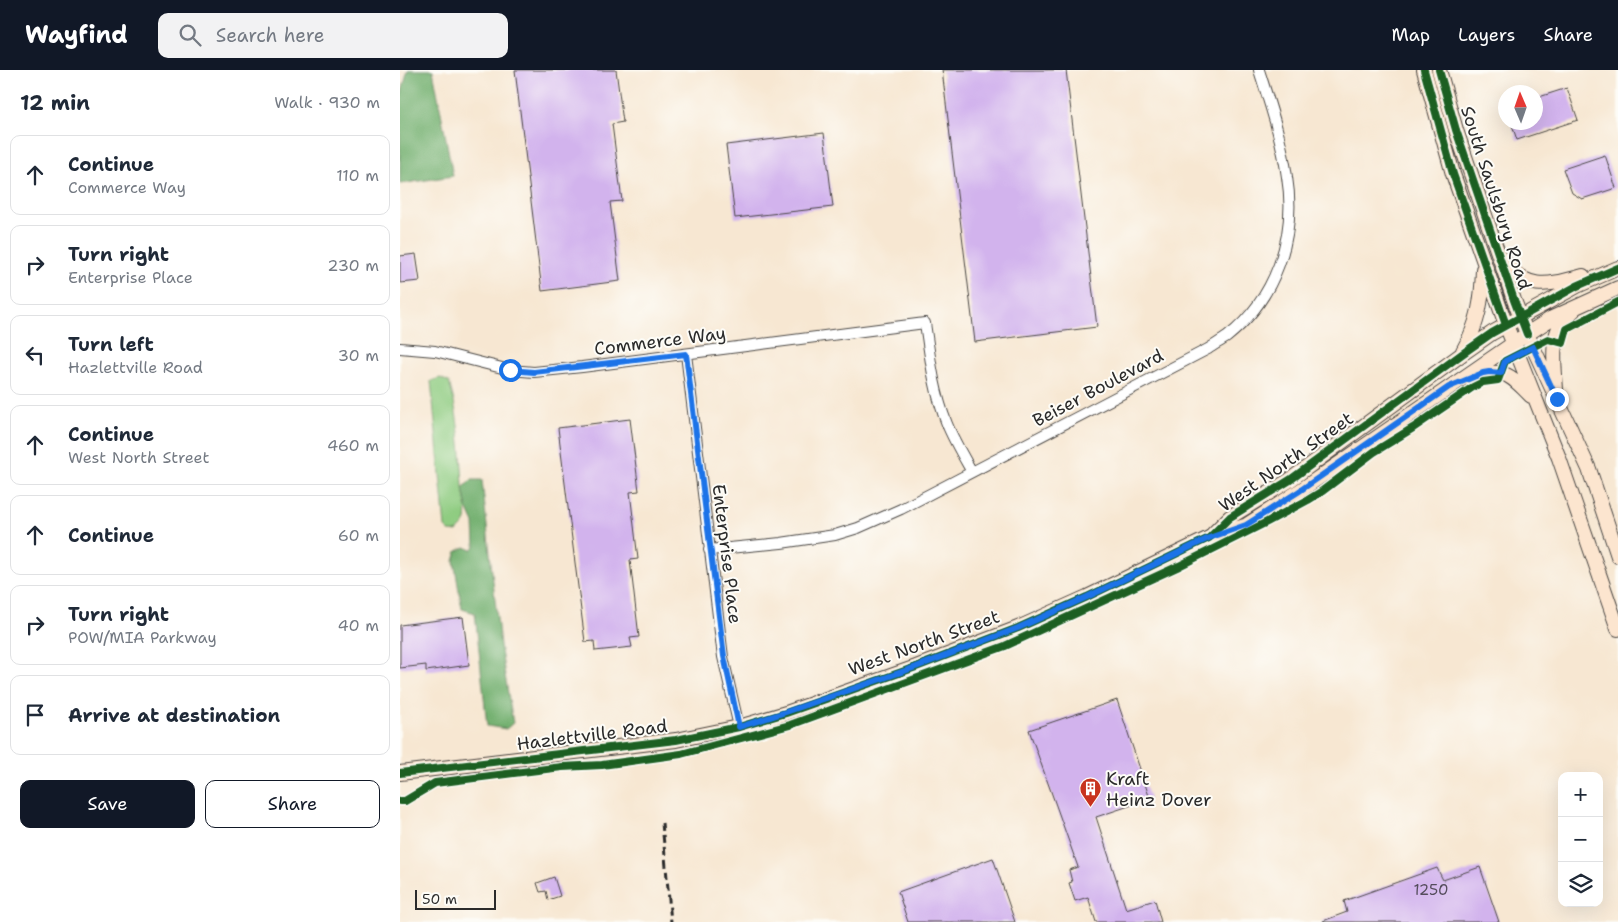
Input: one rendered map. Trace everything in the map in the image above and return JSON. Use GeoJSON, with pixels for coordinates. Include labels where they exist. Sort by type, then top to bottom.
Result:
{"type":"FeatureCollection","features":[{"type":"Feature","properties":{"kind":"main road","name":"South Saulsbury Road"},"geometry":{"type":"LineString","coordinates":[[1424,70],[1446,154],[1483,261],[1506,325],[1559,458],[1618,629]]}},
{"type":"Feature","properties":{"kind":"main road","name":"South Saulsbury Road"},"geometry":{"type":"LineString","coordinates":[[1439,70],[1456,130],[1527,334],[1589,469],[1618,556]]}},
{"type":"Feature","properties":{"kind":"main road"},"geometry":{"type":"LineString","coordinates":[[1498,250],[1518,276],[1524,280],[1542,285],[1618,268]]}},
{"type":"Feature","properties":{"kind":"main road"},"geometry":{"type":"LineString","coordinates":[[1462,354],[1471,336],[1480,309],[1483,261]]}},
{"type":"Feature","properties":{"kind":"main road","name":"West North Street"},"geometry":{"type":"LineString","coordinates":[[1209,538],[1230,517],[1290,480],[1462,354],[1506,325],[1577,286],[1618,268]]}},
{"type":"Feature","properties":{"kind":"main road","name":"West North Street"},"geometry":{"type":"LineString","coordinates":[[786,712],[1018,628],[1209,538],[1246,525],[1298,492],[1552,318],[1618,288]]}},
{"type":"Feature","properties":{"kind":"main road"},"geometry":{"type":"LineString","coordinates":[[1557,399],[1554,352],[1556,337],[1564,320],[1583,304]]}},
{"type":"Feature","properties":{"kind":"main road"},"geometry":{"type":"LineString","coordinates":[[1449,387],[1483,373],[1499,372],[1514,379],[1536,401]]}},
{"type":"Feature","properties":{"kind":"main road","name":"Hazlettville Road"},"geometry":{"type":"LineString","coordinates":[[400,773],[676,740],[739,727],[786,712]]}},
{"type":"Feature","properties":{"kind":"street","name":"Beiser Boulevard"},"geometry":{"type":"LineString","coordinates":[[709,550],[781,543],[835,535],[858,528],[901,509],[1208,349],[1227,337],[1247,318],[1274,280],[1289,230],[1288,179],[1281,144],[1259,70]]}},
{"type":"Feature","properties":{"kind":"street","name":"Commerce Way"},"geometry":{"type":"LineString","coordinates":[[400,348],[435,351],[510,370],[534,372],[925,323],[939,401],[955,442],[972,472]]}},
{"type":"Feature","properties":{"kind":"street","name":"Enterprise Place"},"geometry":{"type":"LineString","coordinates":[[686,354],[709,550],[724,656],[739,727]]}},
{"type":"Feature","properties":{"kind":"green space"},"geometry":{"type":"Polygon","coordinates":[[[408,70],[433,70],[453,176],[400,184],[400,99],[408,70]]]}},
{"type":"Feature","properties":{"kind":"green space"},"geometry":{"type":"Polygon","coordinates":[[[440,378],[449,382],[459,433],[466,520],[457,532],[449,531],[445,527],[431,381],[440,378]]]}},
{"type":"Feature","properties":{"kind":"green space"},"geometry":{"type":"Polygon","coordinates":[[[471,480],[482,480],[500,645],[513,723],[506,729],[487,726],[475,613],[462,609],[454,561],[457,551],[465,547],[472,550],[475,546],[474,523],[467,508],[463,488],[471,480]]]}},
{"type":"Feature","properties":{"kind":"building"},"geometry":{"type":"Polygon","coordinates":[[[515,70],[616,70],[623,122],[612,124],[622,201],[610,202],[620,281],[542,291],[515,70]]]}},
{"type":"Feature","properties":{"kind":"building"},"geometry":{"type":"Polygon","coordinates":[[[942,70],[1066,70],[1097,327],[975,342],[942,70]]]}},
{"type":"Feature","properties":{"kind":"building"},"geometry":{"type":"Polygon","coordinates":[[[1567,88],[1578,120],[1517,140],[1514,130],[1543,130],[1543,96],[1567,88]]]}},
{"type":"Feature","properties":{"kind":"building"},"geometry":{"type":"Polygon","coordinates":[[[824,133],[833,207],[735,218],[726,145],[824,133]]]}},
{"type":"Feature","properties":{"kind":"building"},"geometry":{"type":"Polygon","coordinates":[[[1605,155],[1616,188],[1582,199],[1572,193],[1563,169],[1605,155]]]}},
{"type":"Feature","properties":{"kind":"building"},"geometry":{"type":"Polygon","coordinates":[[[416,254],[420,281],[400,283],[400,256],[416,254]]]}},
{"type":"Feature","properties":{"kind":"building"},"geometry":{"type":"Polygon","coordinates":[[[630,419],[639,491],[630,492],[638,559],[630,560],[639,637],[630,638],[632,647],[595,651],[594,641],[585,642],[558,428],[630,419]]]}},
{"type":"Feature","properties":{"kind":"building"},"geometry":{"type":"Polygon","coordinates":[[[463,617],[469,665],[426,671],[426,665],[400,668],[400,625],[463,617]]]}},
{"type":"Feature","properties":{"kind":"building","name":"Kraft Heinz Dover"},"geometry":{"type":"Polygon","coordinates":[[[1117,700],[1150,799],[1096,817],[1126,909],[1155,900],[1161,922],[1096,922],[1088,897],[1075,901],[1069,883],[1072,882],[1069,870],[1078,867],[1029,730],[1117,700]]]}},
{"type":"Feature","properties":{"kind":"building"},"geometry":{"type":"Polygon","coordinates":[[[993,858],[1015,922],[908,922],[898,892],[993,858]]]}},
{"type":"Feature","properties":{"kind":"building"},"geometry":{"type":"Polygon","coordinates":[[[1480,867],[1499,922],[1323,922],[1347,912],[1344,901],[1437,868],[1443,880],[1480,867]]]}},
{"type":"Feature","properties":{"kind":"building"},"geometry":{"type":"Polygon","coordinates":[[[554,877],[560,896],[548,900],[546,891],[540,892],[537,883],[554,877]]]}},
{"type":"Feature","properties":{"kind":"railway"},"geometry":{"type":"LineString","coordinates":[[662,823],[671,922]]}},
{"type":"Feature","properties":{"kind":"cycle path"},"geometry":{"type":"LineString","coordinates":[[1424,70],[1453,174],[1506,325]]}},
{"type":"Feature","properties":{"kind":"cycle path"},"geometry":{"type":"LineString","coordinates":[[1439,70],[1456,130],[1527,334]]}},
{"type":"Feature","properties":{"kind":"cycle path"},"geometry":{"type":"LineString","coordinates":[[400,773],[676,740],[739,727],[786,713],[916,667],[1018,628],[1209,538],[1230,517],[1290,480],[1492,333],[1577,286],[1618,268]]}},
{"type":"Feature","properties":{"kind":"cycle path"},"geometry":{"type":"LineString","coordinates":[[400,801],[405,801],[435,783],[562,767],[602,765],[681,754],[790,725],[1005,646],[1179,566],[1308,500],[1374,452],[1473,387],[1483,382],[1498,380],[1505,361],[1548,339],[1563,343],[1567,329],[1618,302]]}},
{"type":"Feature","properties":{"kind":"place","name":"Kraft Heinz Dover"},"geometry":{"type":"Point","coordinates":[1090,808]}},
{"type":"Feature","properties":{"kind":"route"},"geometry":{"type":"LineString","coordinates":[[510,370],[534,372],[686,354],[709,550],[724,656],[739,727],[916,667],[1018,628],[1209,538],[1246,525],[1298,492],[1449,387],[1483,373],[1501,373],[1505,361],[1533,347],[1557,399]]}}]}
